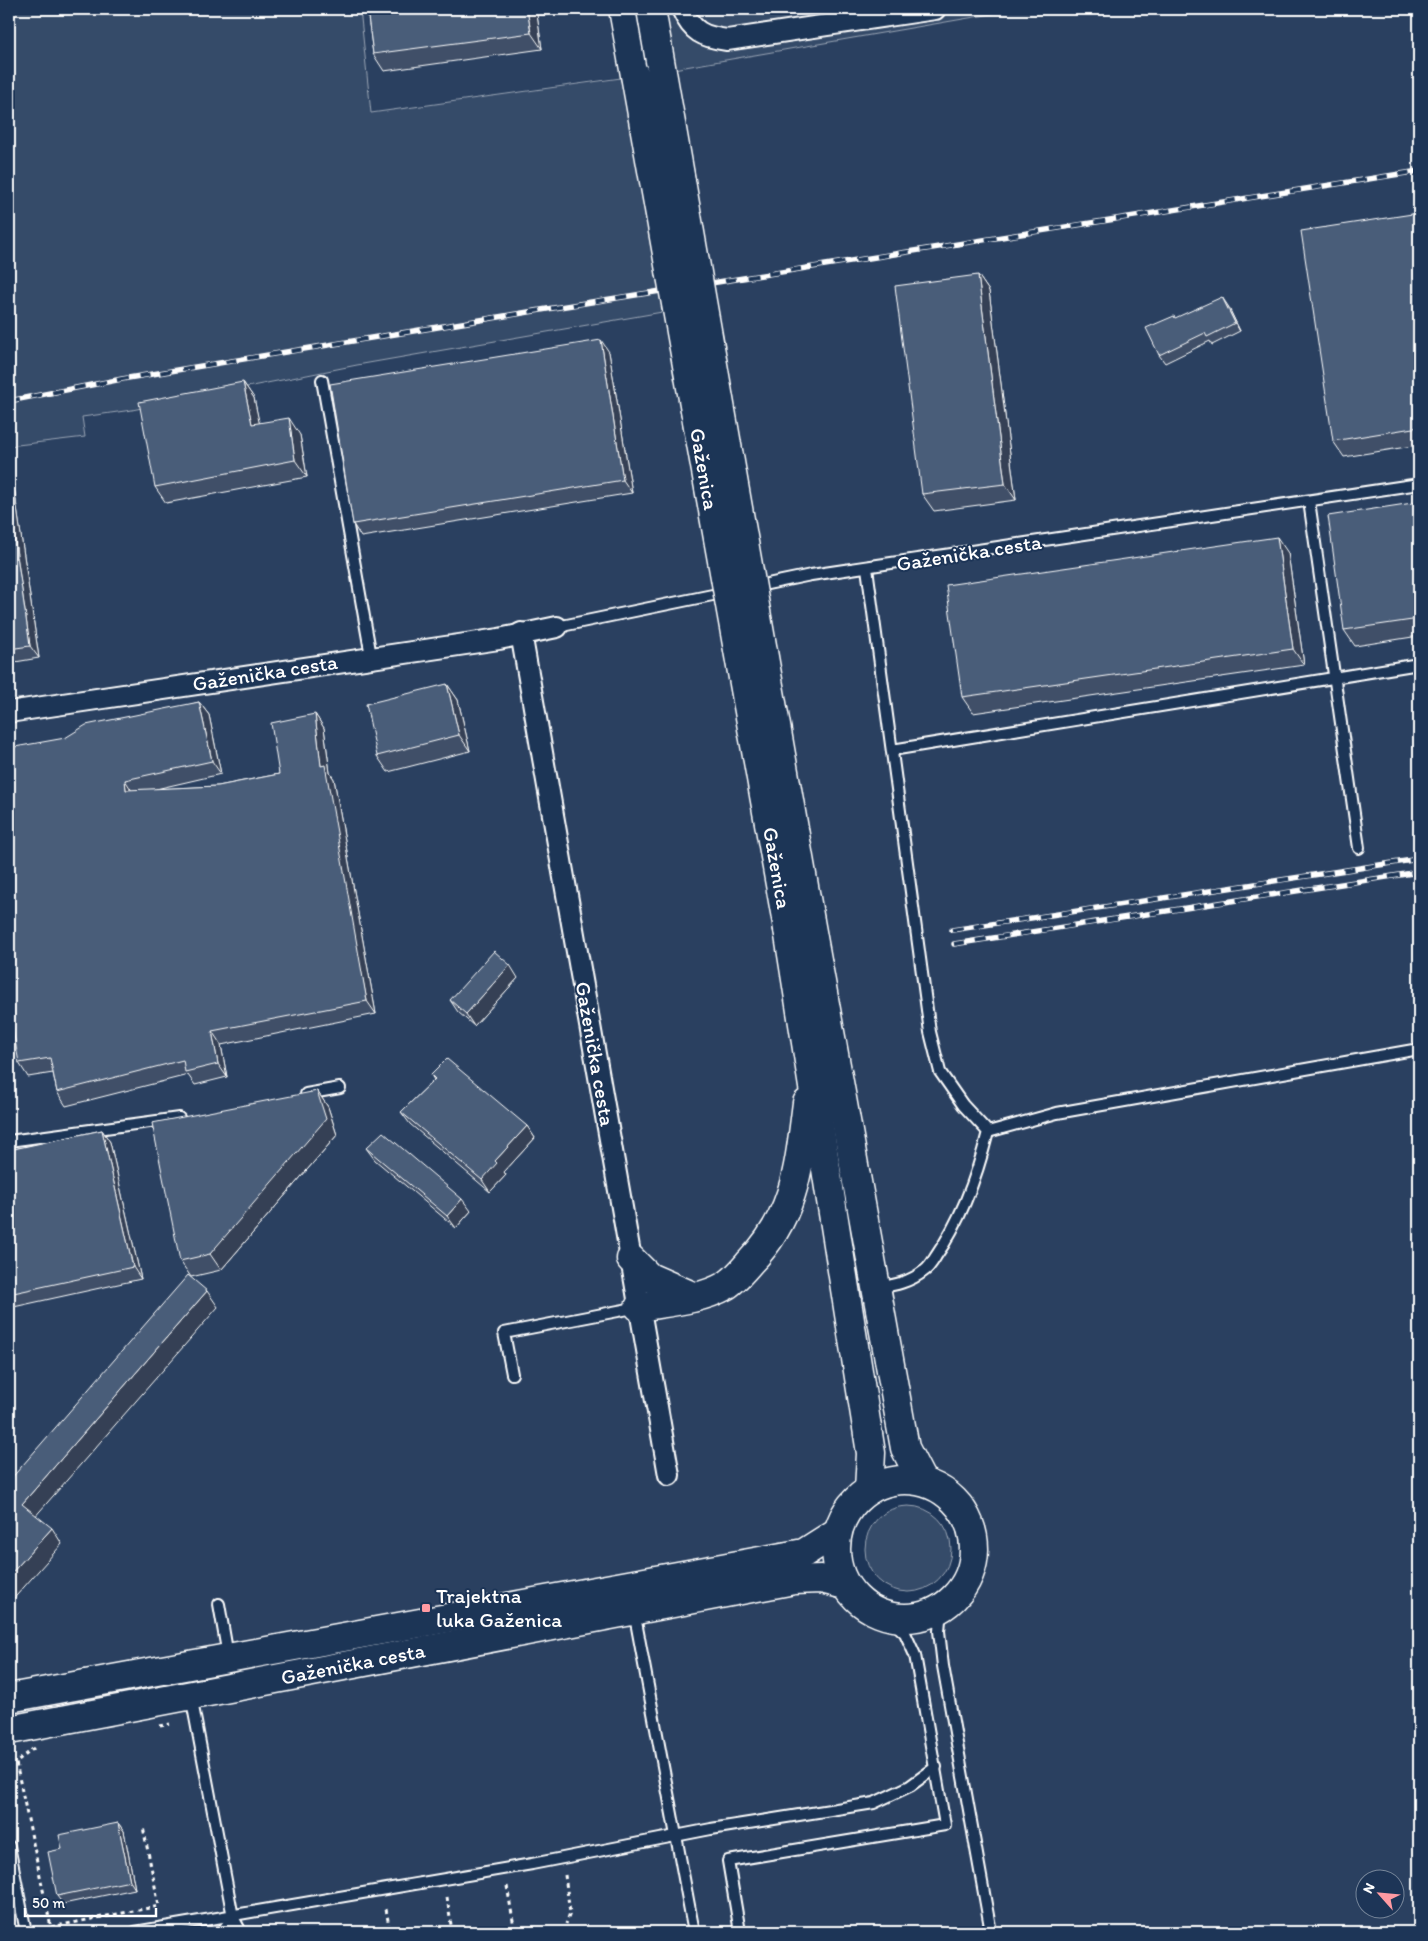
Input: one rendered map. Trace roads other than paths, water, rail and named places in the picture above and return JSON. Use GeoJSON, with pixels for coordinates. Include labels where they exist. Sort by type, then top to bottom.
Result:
{"type":"FeatureCollection","features":[{"type":"Feature","properties":{"kind":"main road","name":"Gaženica"},"geometry":{"type":"LineString","coordinates":[[623,9],[799,925]]}},
{"type":"Feature","properties":{"kind":"main road","name":"Gaženica"},"geometry":{"type":"LineString","coordinates":[[651,9],[799,925]]}},
{"type":"Feature","properties":{"kind":"main road"},"geometry":{"type":"LineString","coordinates":[[799,925],[811,1073],[871,1453],[869,1490]]}},
{"type":"Feature","properties":{"kind":"main road"},"geometry":{"type":"LineString","coordinates":[[799,925],[875,1288],[905,1448],[922,1481]]}},
{"type":"Feature","properties":{"kind":"main road"},"geometry":{"type":"LineString","coordinates":[[639,1307],[695,1298],[726,1286],[766,1246],[780,1220],[797,1177],[811,1073]]}},
{"type":"Feature","properties":{"kind":"main road"},"geometry":{"type":"LineString","coordinates":[[631,1259],[649,1276],[695,1298]]}},
{"type":"Feature","properties":{"kind":"main road"},"geometry":{"type":"LineString","coordinates":[[922,1481],[946,1493],[956,1502],[970,1525],[974,1539],[972,1566],[968,1579],[952,1600],[941,1609],[915,1618],[888,1617],[864,1605],[846,1585],[838,1569],[836,1550],[838,1532],[844,1515],[855,1501],[869,1490],[886,1482],[922,1481]]}},
{"type":"Feature","properties":{"kind":"main road","name":"Gaženička cesta"},"geometry":{"type":"LineString","coordinates":[[9,1698],[804,1553],[838,1532]]}},
{"type":"Feature","properties":{"kind":"main road","name":"Gaženička cesta"},"geometry":{"type":"LineString","coordinates":[[9,1730],[794,1580],[821,1580],[846,1585]]}},
{"type":"Feature","properties":{"kind":"street"},"geometry":{"type":"LineString","coordinates":[[682,9],[688,24],[707,38],[727,40],[935,9]]}},
{"type":"Feature","properties":{"kind":"street","name":"Gaženička cesta"},"geometry":{"type":"LineString","coordinates":[[9,712],[371,656],[499,639],[557,627]]}},
{"type":"Feature","properties":{"kind":"street","name":"Gaženička cesta"},"geometry":{"type":"LineString","coordinates":[[521,633],[669,1475]]}},
{"type":"Feature","properties":{"kind":"lane"},"geometry":{"type":"LineString","coordinates":[[322,380],[371,656]]}},
{"type":"Feature","properties":{"kind":"lane","name":"Gaženička cesta"},"geometry":{"type":"LineString","coordinates":[[557,627],[811,575],[868,568],[1419,484]]}},
{"type":"Feature","properties":{"kind":"lane"},"geometry":{"type":"LineString","coordinates":[[1309,501],[1359,848]]}},
{"type":"Feature","properties":{"kind":"lane"},"geometry":{"type":"LineString","coordinates":[[868,568],[930,1032],[940,1072],[963,1105],[988,1132]]}},
{"type":"Feature","properties":{"kind":"lane"},"geometry":{"type":"LineString","coordinates":[[892,750],[1419,664]]}},
{"type":"Feature","properties":{"kind":"lane"},"geometry":{"type":"LineString","coordinates":[[988,1132],[1057,1113],[1419,1049]]}},
{"type":"Feature","properties":{"kind":"lane"},"geometry":{"type":"LineString","coordinates":[[292,1097],[340,1088]]}},
{"type":"Feature","properties":{"kind":"lane"},"geometry":{"type":"LineString","coordinates":[[9,1141],[188,1116]]}},
{"type":"Feature","properties":{"kind":"lane"},"geometry":{"type":"LineString","coordinates":[[875,1288],[904,1283],[926,1271],[946,1241],[965,1205],[979,1166],[988,1132]]}},
{"type":"Feature","properties":{"kind":"lane"},"geometry":{"type":"LineString","coordinates":[[512,1374],[504,1333],[639,1307]]}},
{"type":"Feature","properties":{"kind":"lane"},"geometry":{"type":"LineString","coordinates":[[219,1604],[228,1657]]}},
{"type":"Feature","properties":{"kind":"lane"},"geometry":{"type":"LineString","coordinates":[[941,1609],[939,1632],[942,1666],[991,1932]]}},
{"type":"Feature","properties":{"kind":"lane"},"geometry":{"type":"LineString","coordinates":[[634,1610],[694,1932]]}},
{"type":"Feature","properties":{"kind":"lane"},"geometry":{"type":"LineString","coordinates":[[740,1932],[728,1861],[945,1825],[915,1655],[905,1633],[888,1617]]}},
{"type":"Feature","properties":{"kind":"lane"},"geometry":{"type":"LineString","coordinates":[[190,1695],[232,1917],[240,1932]]}},
{"type":"Feature","properties":{"kind":"lane"},"geometry":{"type":"LineString","coordinates":[[135,1932],[232,1917],[532,1864],[676,1836],[874,1803],[910,1786],[936,1767]]}},
{"type":"Feature","properties":{"kind":"lane"},"geometry":{"type":"LineString","coordinates":[[9,1846],[26,1932]]}},
{"type":"Feature","properties":{"kind":"lane"},"geometry":{"type":"LineString","coordinates":[[222,1932],[232,1917]]}},
{"type":"Feature","properties":{"kind":"lane"},"geometry":{"type":"LineString","coordinates":[[165,1932],[175,1926]]}},
{"type":"Feature","properties":{"kind":"railway"},"geometry":{"type":"LineString","coordinates":[[9,401],[122,379],[547,309],[1419,171]]}},
{"type":"Feature","properties":{"kind":"railway"},"geometry":{"type":"LineString","coordinates":[[952,930],[1419,859]]}},
{"type":"Feature","properties":{"kind":"railway"},"geometry":{"type":"LineString","coordinates":[[954,944],[1419,872]]}},
{"type":"Feature","properties":{"kind":"place","name":"Trajektna luka Gaženica"},"geometry":{"type":"Point","coordinates":[426,1608]}}]}
